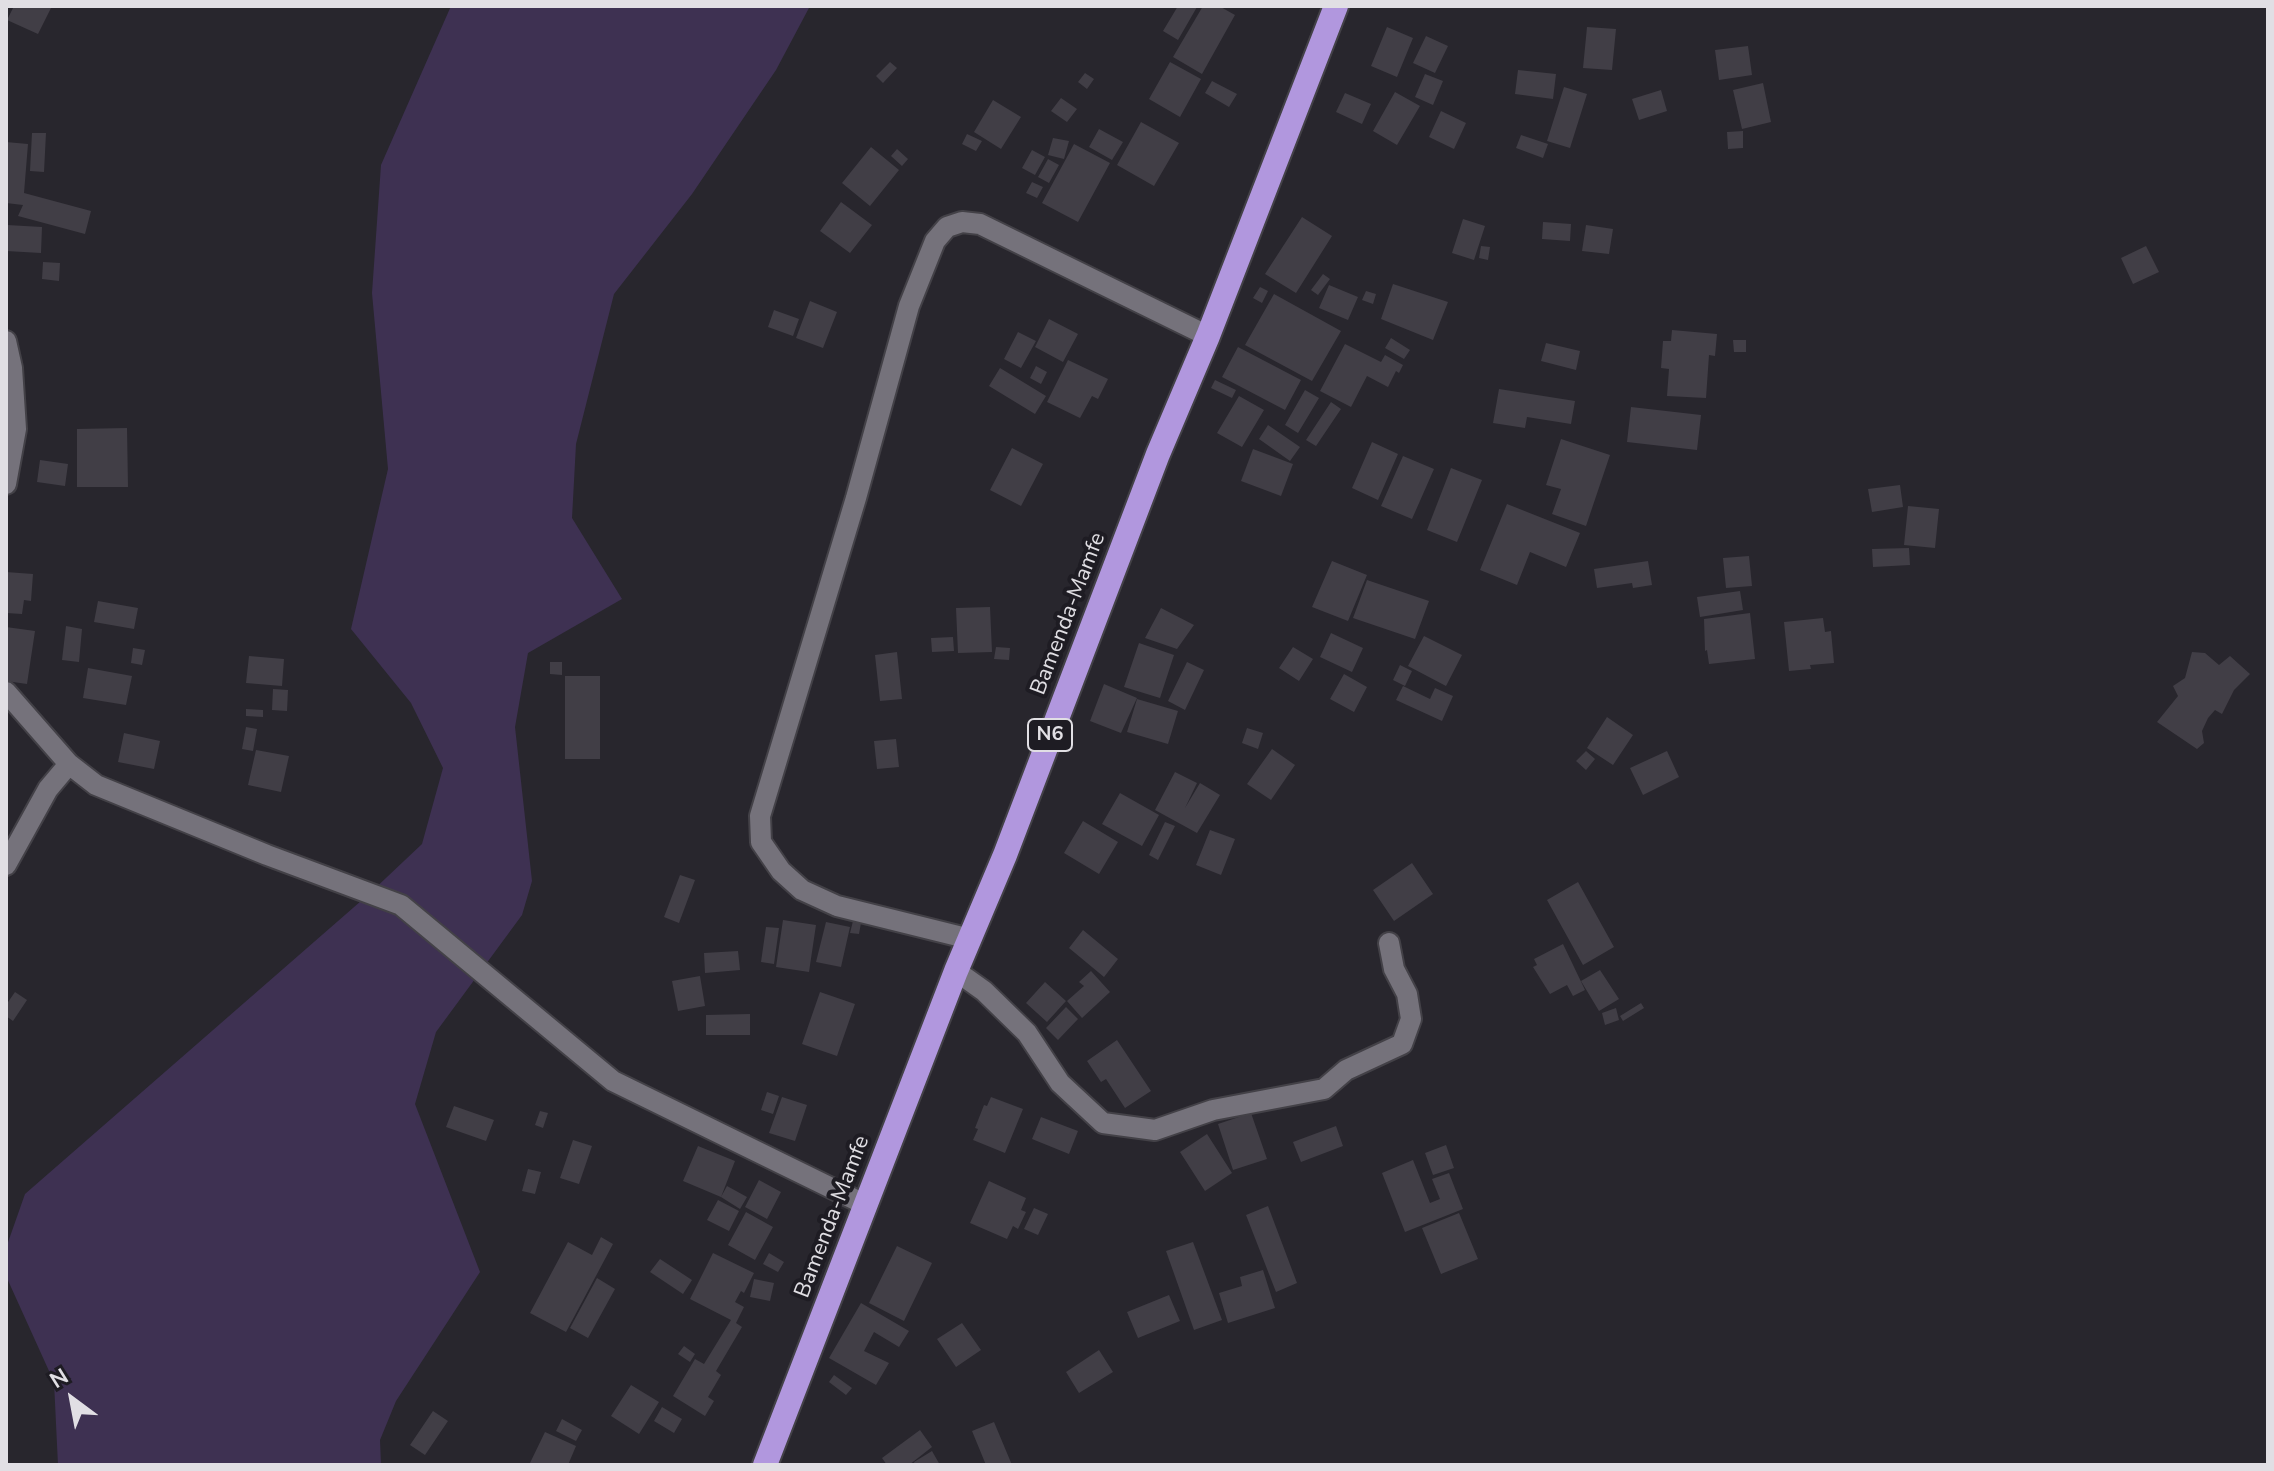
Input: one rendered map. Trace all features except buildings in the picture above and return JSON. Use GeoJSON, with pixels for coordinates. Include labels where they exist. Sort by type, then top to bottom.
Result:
{"type":"FeatureCollection","features":[{"type":"Feature","properties":{"kind":"highway","name":"Bamenda-Mamfe"},"geometry":{"type":"LineString","coordinates":[[765,1465],[1158,454],[1208,336],[1336,6]]}},
{"type":"Feature","properties":{"kind":"street"},"geometry":{"type":"LineString","coordinates":[[970,939],[837,906],[802,890],[781,871],[761,842],[760,816],[914,293],[935,241],[947,227],[962,222],[980,224],[1208,336]]}},
{"type":"Feature","properties":{"kind":"street"},"geometry":{"type":"LineString","coordinates":[[6,341],[12,368],[16,429],[6,484]]}},
{"type":"Feature","properties":{"kind":"street"},"geometry":{"type":"LineString","coordinates":[[6,692],[69,764],[96,785],[267,855],[401,905],[613,1081],[866,1205]]}},
{"type":"Feature","properties":{"kind":"street"},"geometry":{"type":"LineString","coordinates":[[6,865],[48,789],[69,764]]}},
{"type":"Feature","properties":{"kind":"street"},"geometry":{"type":"LineString","coordinates":[[956,971],[984,991],[1027,1033],[1060,1083],[1103,1123],[1155,1130],[1213,1110],[1324,1089],[1346,1070],[1402,1044],[1411,1019],[1407,994],[1394,969],[1389,943]]}},
{"type":"Feature","properties":{"kind":"shaded area"},"geometry":{"type":"Polygon","coordinates":[[[451,6],[810,6],[776,70],[692,194],[614,294],[576,444],[572,518],[622,599],[528,653],[515,727],[532,881],[522,915],[436,1032],[415,1104],[480,1272],[396,1401],[380,1440],[381,1465],[58,1465],[54,1382],[6,1276],[6,1248],[25,1194],[369,894],[422,844],[443,768],[411,703],[351,629],[388,469],[372,293],[381,165],[451,6]]]}}]}
